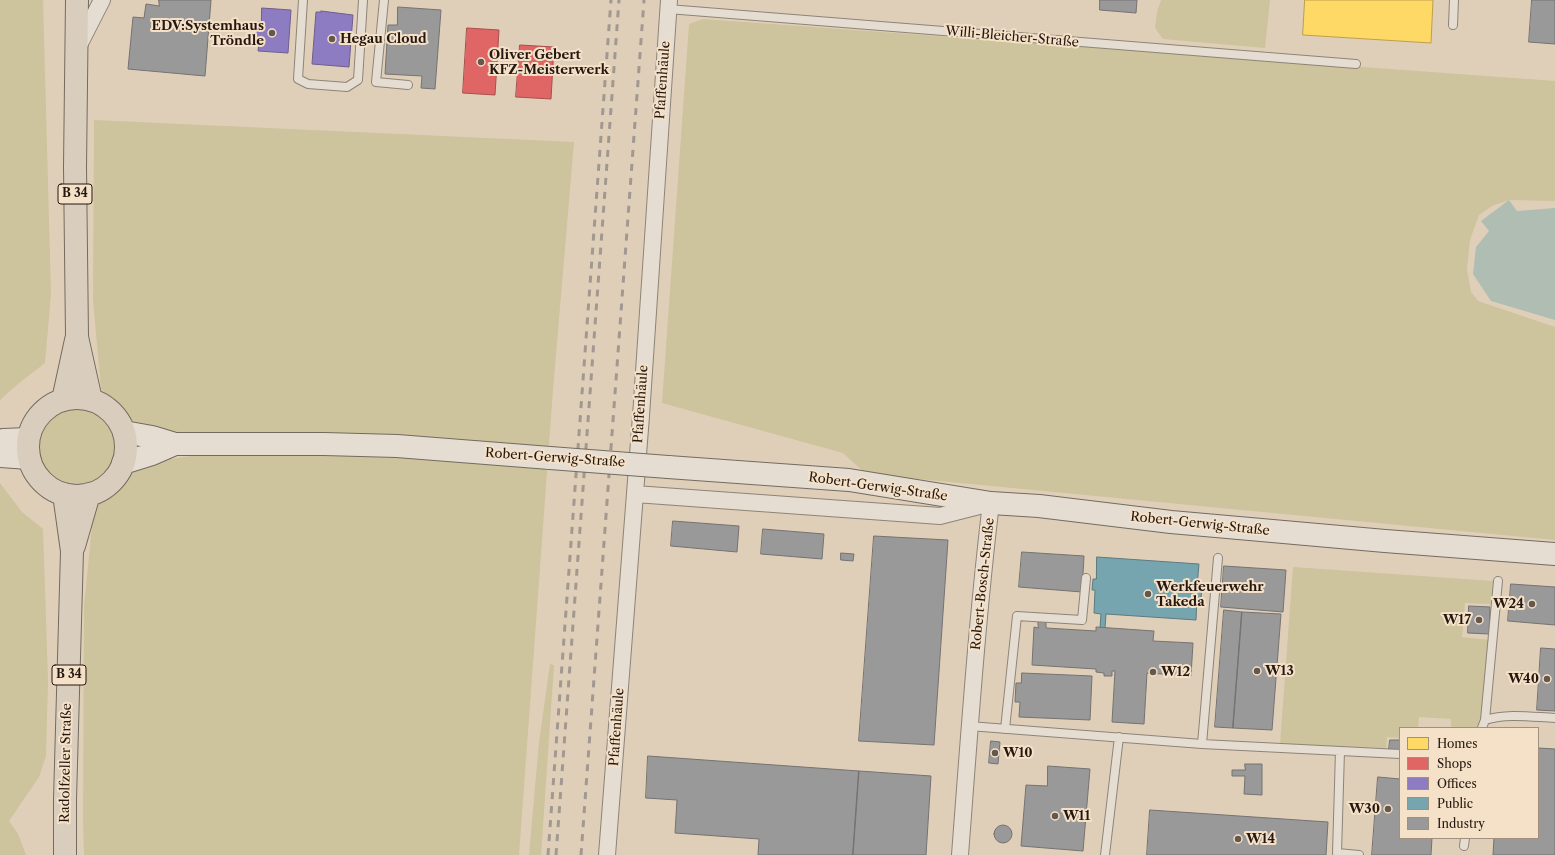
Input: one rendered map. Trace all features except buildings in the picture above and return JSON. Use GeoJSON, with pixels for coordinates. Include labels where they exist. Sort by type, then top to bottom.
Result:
{"type":"FeatureCollection","features":[{"type":"Feature","properties":{"kind":"main road","name":"B 34"},"geometry":{"type":"LineString","coordinates":[[77,0],[75,167],[77,337],[91,400]]}},
{"type":"Feature","properties":{"kind":"main road","name":"B 34"},"geometry":{"type":"LineString","coordinates":[[63,400],[77,337]]}},
{"type":"Feature","properties":{"kind":"main road"},"geometry":{"type":"LineString","coordinates":[[77,398],[91,400],[105,407],[116,418],[124,432],[126,448],[123,463],[115,477],[104,488],[89,494],[77,496],[54,491],[42,481],[32,468],[29,448],[32,426],[40,414],[50,405],[63,400],[77,398]]}},
{"type":"Feature","properties":{"kind":"main road","name":"B 34"},"geometry":{"type":"LineString","coordinates":[[64,494],[72,550]]}},
{"type":"Feature","properties":{"kind":"main road","name":"B 34"},"geometry":{"type":"LineString","coordinates":[[72,550],[89,494]]}},
{"type":"Feature","properties":{"kind":"main road","name":"Radolfzeller Straße"},"geometry":{"type":"LineString","coordinates":[[65,855],[65,799],[72,550]]}},
{"type":"Feature","properties":{"kind":"street"},"geometry":{"type":"LineString","coordinates":[[76,51],[102,0]]}},
{"type":"Feature","properties":{"kind":"street","name":"Pfaffenhäule"},"geometry":{"type":"LineString","coordinates":[[607,855],[635,494],[668,4]]}},
{"type":"Feature","properties":{"kind":"street","name":"Robert-Gerwig-Straße"},"geometry":{"type":"LineString","coordinates":[[124,432],[152,437],[175,444],[316,444],[390,446],[849,480],[991,503],[1039,506],[1202,525],[1555,554]]}},
{"type":"Feature","properties":{"kind":"street"},"geometry":{"type":"LineString","coordinates":[[0,442],[3,440],[29,448]]}},
{"type":"Feature","properties":{"kind":"street","name":"Robert-Gerwig-Straße"},"geometry":{"type":"LineString","coordinates":[[123,463],[152,454],[175,444]]}},
{"type":"Feature","properties":{"kind":"street"},"geometry":{"type":"LineString","coordinates":[[0,456],[29,448]]}},
{"type":"Feature","properties":{"kind":"street","name":"Robert-Bosch-Straße"},"geometry":{"type":"LineString","coordinates":[[635,494],[940,516],[991,503],[985,550],[969,726],[960,855]]}},
{"type":"Feature","properties":{"kind":"lane"},"geometry":{"type":"LineString","coordinates":[[303,0],[298,79],[308,84],[347,87],[358,80],[363,0]]}},
{"type":"Feature","properties":{"kind":"lane"},"geometry":{"type":"LineString","coordinates":[[384,0],[376,82],[408,84]]}},
{"type":"Feature","properties":{"kind":"lane"},"geometry":{"type":"LineString","coordinates":[[1453,25],[1454,0]]}},
{"type":"Feature","properties":{"kind":"lane","name":"Willi-Bleicher-Straße"},"geometry":{"type":"LineString","coordinates":[[668,4],[1356,64]]}},
{"type":"Feature","properties":{"kind":"lane"},"geometry":{"type":"LineString","coordinates":[[1202,744],[1218,558]]}},
{"type":"Feature","properties":{"kind":"lane"},"geometry":{"type":"LineString","coordinates":[[1005,729],[1017,616],[1082,620],[1086,578]]}},
{"type":"Feature","properties":{"kind":"lane"},"geometry":{"type":"LineString","coordinates":[[1484,724],[1498,581]]}},
{"type":"Feature","properties":{"kind":"lane"},"geometry":{"type":"LineString","coordinates":[[1484,724],[1497,716],[1555,718]]}},
{"type":"Feature","properties":{"kind":"lane"},"geometry":{"type":"LineString","coordinates":[[969,726],[1202,744],[1399,754]]}},
{"type":"Feature","properties":{"kind":"lane"},"geometry":{"type":"LineString","coordinates":[[1105,855],[1119,738]]}},
{"type":"Feature","properties":{"kind":"lane"},"geometry":{"type":"LineString","coordinates":[[1340,751],[1337,853],[1359,855]]}},
{"type":"Feature","properties":{"kind":"shaded area"},"geometry":{"type":"Polygon","coordinates":[[[0,0],[43,0],[51,294],[45,363],[0,400],[0,0]]]}},
{"type":"Feature","properties":{"kind":"shaded area"},"geometry":{"type":"Polygon","coordinates":[[[1161,0],[1270,0],[1265,48],[1163,39],[1155,28],[1157,12],[1161,0]]]}},
{"type":"Feature","properties":{"kind":"shaded area"},"geometry":{"type":"Polygon","coordinates":[[[703,19],[1555,81],[1555,201],[1509,200],[1492,206],[1479,215],[1470,240],[1467,269],[1471,292],[1478,301],[1555,327],[1555,540],[866,474],[843,453],[662,403],[689,24],[703,19]]]}},
{"type":"Feature","properties":{"kind":"shaded area"},"geometry":{"type":"Polygon","coordinates":[[[94,120],[574,142],[553,390],[519,855],[84,855],[84,607],[94,505],[139,466],[198,455],[197,434],[168,433],[136,424],[101,389],[93,300],[94,120]]]}},
{"type":"Feature","properties":{"kind":"shaded area"},"geometry":{"type":"Polygon","coordinates":[[[1509,200],[1517,211],[1555,208],[1555,320],[1491,301],[1473,274],[1476,247],[1489,231],[1481,221],[1509,200]]]}},
{"type":"Feature","properties":{"kind":"shaded area"},"geometry":{"type":"Polygon","coordinates":[[[80,404],[97,408],[111,417],[120,431],[124,448],[120,465],[111,479],[97,488],[80,492],[63,488],[49,479],[40,465],[36,448],[40,431],[49,417],[63,408],[80,404]]]}},
{"type":"Feature","properties":{"kind":"shaded area"},"geometry":{"type":"Polygon","coordinates":[[[0,483],[22,512],[43,529],[48,680],[46,756],[39,777],[9,821],[18,834],[26,855],[0,855],[0,483]]]}},
{"type":"Feature","properties":{"kind":"shaded area"},"geometry":{"type":"Polygon","coordinates":[[[1293,567],[1493,581],[1491,604],[1465,603],[1462,637],[1489,640],[1483,716],[1479,727],[1451,727],[1451,719],[1419,717],[1418,727],[1399,727],[1399,738],[1387,737],[1386,748],[1280,744],[1293,567]]]}},
{"type":"Feature","properties":{"kind":"shaded area"},"geometry":{"type":"Polygon","coordinates":[[[550,664],[554,665],[541,855],[529,855],[539,742],[550,664]]]}},
{"type":"Feature","properties":{"kind":"railway"},"geometry":{"type":"LineString","coordinates":[[548,855],[611,0]]}},
{"type":"Feature","properties":{"kind":"railway"},"geometry":{"type":"LineString","coordinates":[[556,855],[619,0]]}},
{"type":"Feature","properties":{"kind":"railway"},"geometry":{"type":"LineString","coordinates":[[581,855],[644,0]]}},
{"type":"Feature","properties":{"kind":"place","name":"EDV:Systemhaus Tröndle"},"geometry":{"type":"Point","coordinates":[272,33]}},
{"type":"Feature","properties":{"kind":"place","name":"Hegau Cloud"},"geometry":{"type":"Point","coordinates":[332,39]}},
{"type":"Feature","properties":{"kind":"place","name":"Oliver Gebert KFZ-Meisterwerk"},"geometry":{"type":"Point","coordinates":[481,62]}},
{"type":"Feature","properties":{"kind":"place","name":"Werkfeuerwehr Takeda"},"geometry":{"type":"Point","coordinates":[1148,594]}},
{"type":"Feature","properties":{"kind":"place","name":"W24"},"geometry":{"type":"Point","coordinates":[1532,604]}},
{"type":"Feature","properties":{"kind":"place","name":"W17"},"geometry":{"type":"Point","coordinates":[1479,620]}},
{"type":"Feature","properties":{"kind":"place","name":"W13"},"geometry":{"type":"Point","coordinates":[1257,671]}},
{"type":"Feature","properties":{"kind":"place","name":"W12"},"geometry":{"type":"Point","coordinates":[1153,672]}},
{"type":"Feature","properties":{"kind":"place","name":"W40"},"geometry":{"type":"Point","coordinates":[1547,679]}},
{"type":"Feature","properties":{"kind":"place","name":"W10"},"geometry":{"type":"Point","coordinates":[995,753]}},
{"type":"Feature","properties":{"kind":"place","name":"W30"},"geometry":{"type":"Point","coordinates":[1388,809]}},
{"type":"Feature","properties":{"kind":"place","name":"W11"},"geometry":{"type":"Point","coordinates":[1055,816]}},
{"type":"Feature","properties":{"kind":"place","name":"W14"},"geometry":{"type":"Point","coordinates":[1238,839]}}]}
